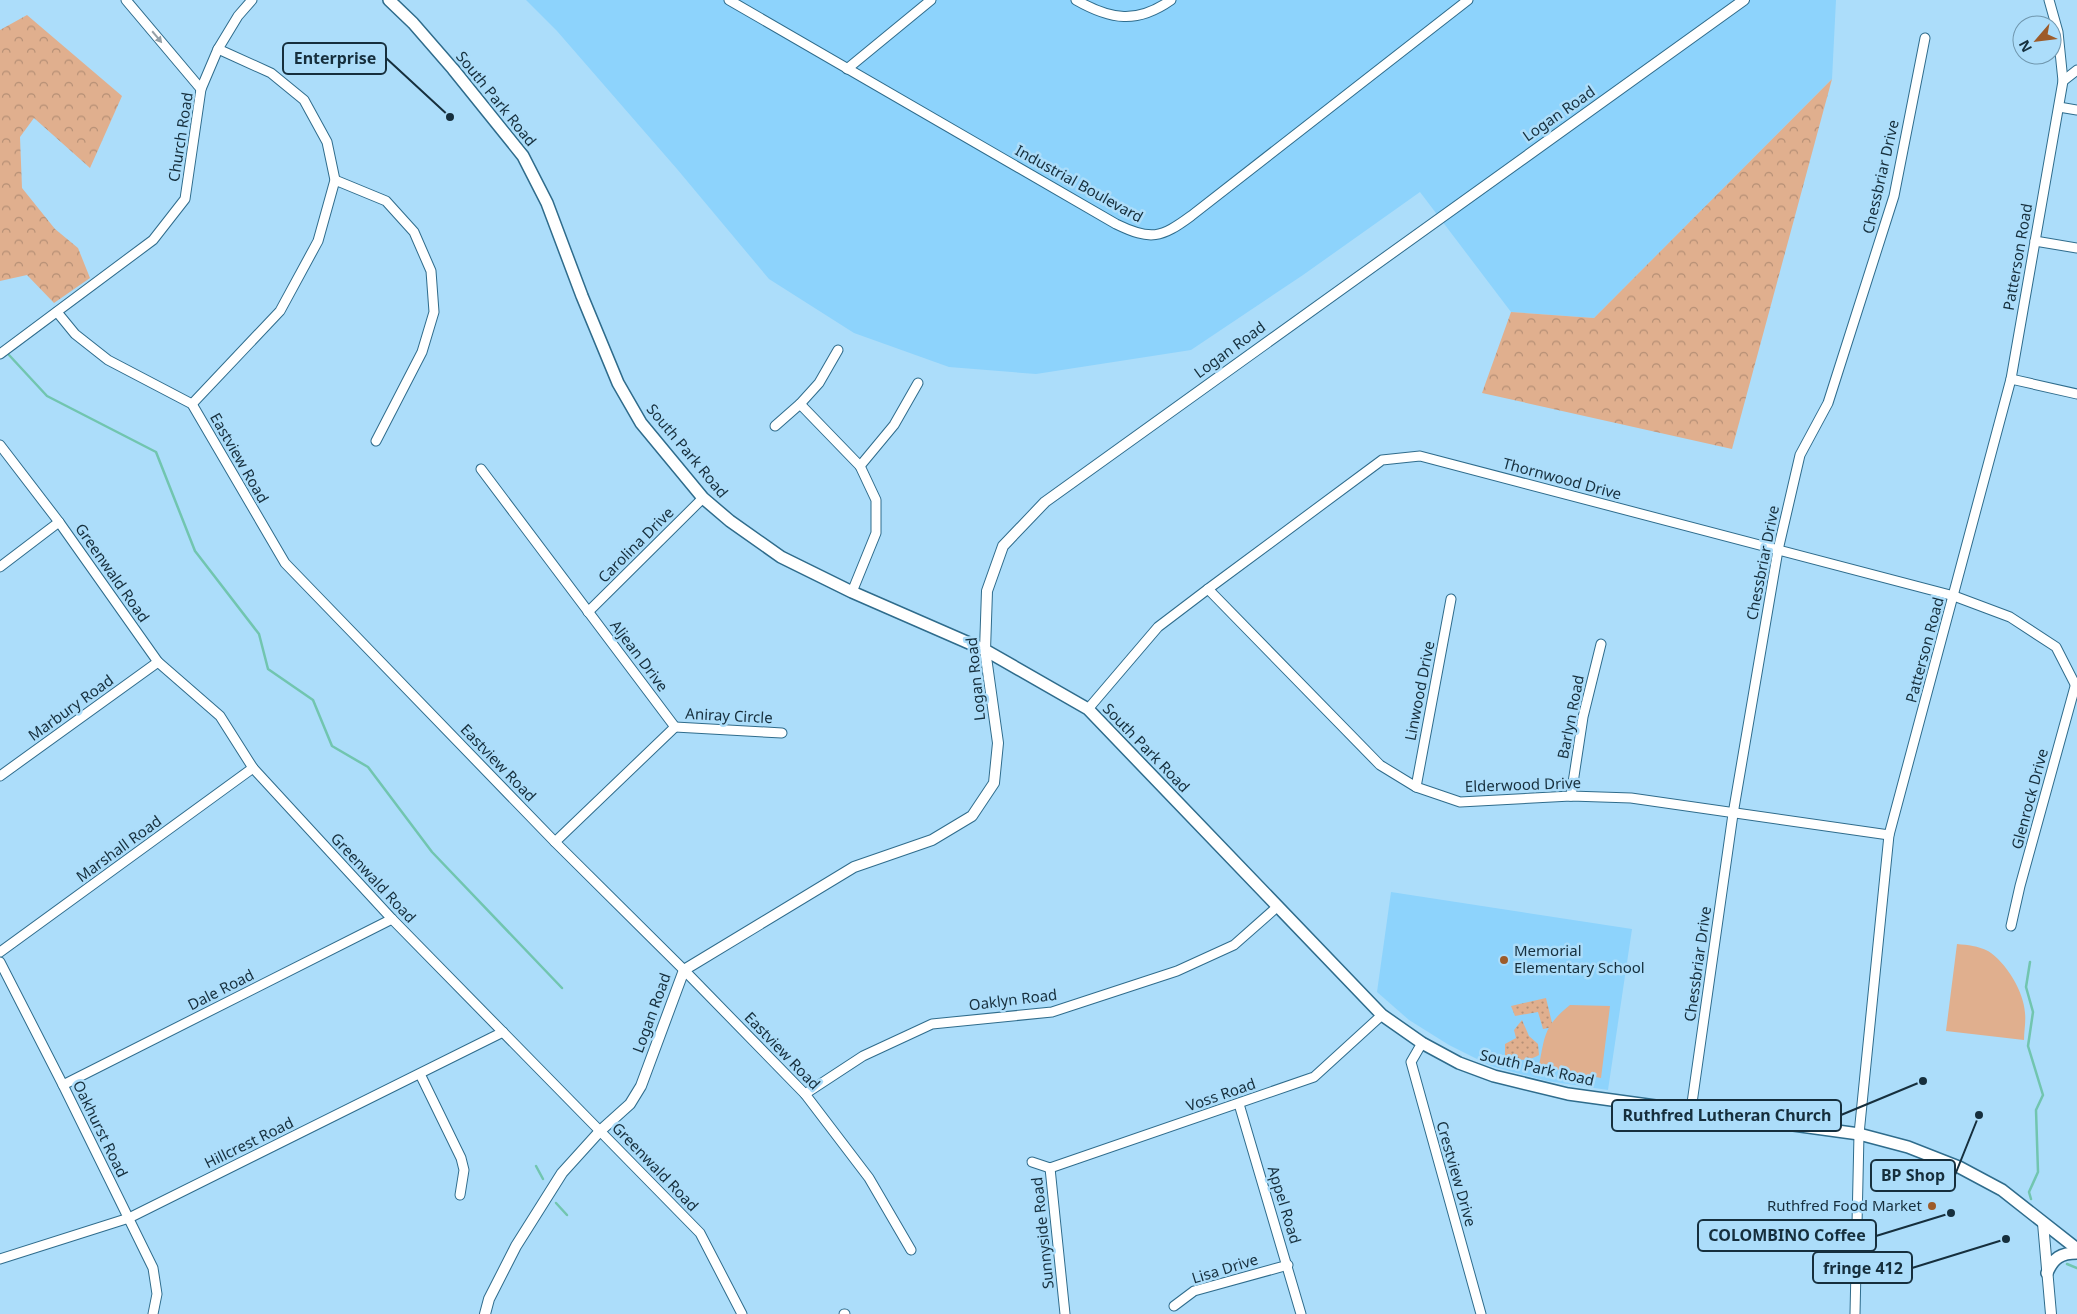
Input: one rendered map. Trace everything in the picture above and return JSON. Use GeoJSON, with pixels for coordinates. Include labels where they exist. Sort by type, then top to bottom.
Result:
{"type":"FeatureCollection","features":[{"type":"Feature","properties":{"kind":"main road","name":"South Park Road"},"geometry":{"type":"LineString","coordinates":[[389,0],[413,23],[453,69],[523,156],[547,203],[582,296],[618,383],[641,423],[703,498],[781,557],[852,592],[985,650],[1088,709],[1276,907],[1382,1015],[1422,1043],[1459,1063],[1494,1076],[1568,1094],[1858,1134],[1908,1147],[1959,1167],[2002,1190],[2077,1251]]}},
{"type":"Feature","properties":{"kind":"main road"},"geometry":{"type":"LineString","coordinates":[[2047,1272],[2052,1262],[2058,1256],[2077,1251]]}},
{"type":"Feature","properties":{"kind":"street"},"geometry":{"type":"LineString","coordinates":[[126,0],[202,89]]}},
{"type":"Feature","properties":{"kind":"street","name":"Church Road"},"geometry":{"type":"LineString","coordinates":[[0,354],[153,240],[185,199],[202,89],[218,49],[238,16],[252,0]]}},
{"type":"Feature","properties":{"kind":"street","name":"Industrial Boulevard"},"geometry":{"type":"LineString","coordinates":[[729,0],[1116,224],[1143,235],[1158,235],[1171,230],[1191,216],[1468,0]]}},
{"type":"Feature","properties":{"kind":"street"},"geometry":{"type":"LineString","coordinates":[[847,69],[931,0]]}},
{"type":"Feature","properties":{"kind":"street"},"geometry":{"type":"LineString","coordinates":[[1076,0],[1104,14],[1123,18],[1141,16],[1157,10],[1172,0]]}},
{"type":"Feature","properties":{"kind":"street","name":"Logan Road"},"geometry":{"type":"LineString","coordinates":[[485,1314],[489,1299],[516,1246],[562,1173],[600,1131],[630,1104],[641,1086],[684,970],[854,867],[932,840],[972,816],[994,783],[998,743],[985,650],[987,591],[1003,546],[1045,502],[1744,0]]}},
{"type":"Feature","properties":{"kind":"street","name":"Patterson Road"},"geometry":{"type":"LineString","coordinates":[[1854,1314],[1858,1134],[1890,835],[2011,379],[2063,81],[2058,32],[2049,0]]}},
{"type":"Feature","properties":{"kind":"street","name":"Chessbriar Drive"},"geometry":{"type":"LineString","coordinates":[[1691,1110],[1733,814],[1778,550],[1800,455],[1828,403],[1894,196],[1926,38]]}},
{"type":"Feature","properties":{"kind":"street"},"geometry":{"type":"LineString","coordinates":[[192,404],[280,311],[318,241],[335,180],[327,142],[304,100],[271,73],[218,49]]}},
{"type":"Feature","properties":{"kind":"street"},"geometry":{"type":"LineString","coordinates":[[2063,81],[2077,70]]}},
{"type":"Feature","properties":{"kind":"street"},"geometry":{"type":"LineString","coordinates":[[2059,106],[2077,110]]}},
{"type":"Feature","properties":{"kind":"street"},"geometry":{"type":"LineString","coordinates":[[335,180],[386,201],[414,232],[430,271],[434,312],[422,352],[376,441]]}},
{"type":"Feature","properties":{"kind":"street"},"geometry":{"type":"LineString","coordinates":[[2035,241],[2077,248]]}},
{"type":"Feature","properties":{"kind":"street","name":"Eastview Road"},"geometry":{"type":"LineString","coordinates":[[57,312],[74,334],[108,360],[192,404],[285,563],[555,842],[805,1094],[869,1178],[910,1250]]}},
{"type":"Feature","properties":{"kind":"street"},"geometry":{"type":"LineString","coordinates":[[775,426],[800,404],[819,383],[838,350]]}},
{"type":"Feature","properties":{"kind":"street"},"geometry":{"type":"LineString","coordinates":[[2011,379],[2077,394]]}},
{"type":"Feature","properties":{"kind":"street"},"geometry":{"type":"LineString","coordinates":[[860,466],[894,425],[918,383]]}},
{"type":"Feature","properties":{"kind":"street"},"geometry":{"type":"LineString","coordinates":[[800,404],[860,466],[876,500],[876,533],[852,592]]}},
{"type":"Feature","properties":{"kind":"street","name":"Greenwald Road"},"geometry":{"type":"LineString","coordinates":[[0,445],[59,522],[158,662],[220,716],[253,768],[392,919],[700,1233],[742,1314]]}},
{"type":"Feature","properties":{"kind":"street","name":"Thornwood Drive"},"geometry":{"type":"LineString","coordinates":[[1088,709],[1158,627],[1382,460],[1420,456],[1954,596],[2010,617],[2056,647],[2076,684]]}},
{"type":"Feature","properties":{"kind":"street","name":"Aljean Drive"},"geometry":{"type":"LineString","coordinates":[[481,469],[674,727]]}},
{"type":"Feature","properties":{"kind":"street","name":"Carolina Drive"},"geometry":{"type":"LineString","coordinates":[[588,612],[703,498]]}},
{"type":"Feature","properties":{"kind":"street"},"geometry":{"type":"LineString","coordinates":[[0,567],[59,522]]}},
{"type":"Feature","properties":{"kind":"street","name":"Elderwood Drive"},"geometry":{"type":"LineString","coordinates":[[1208,589],[1380,765],[1416,788],[1460,802],[1570,796],[1631,798],[1890,835]]}},
{"type":"Feature","properties":{"kind":"street","name":"Linwood Drive"},"geometry":{"type":"LineString","coordinates":[[1416,788],[1451,599]]}},
{"type":"Feature","properties":{"kind":"street","name":"Barlyn Road"},"geometry":{"type":"LineString","coordinates":[[1570,796],[1583,717],[1601,644]]}},
{"type":"Feature","properties":{"kind":"street","name":"Marbury Road"},"geometry":{"type":"LineString","coordinates":[[0,776],[158,662]]}},
{"type":"Feature","properties":{"kind":"street","name":"Glenrock Drive"},"geometry":{"type":"LineString","coordinates":[[2011,926],[2020,886],[2076,684]]}},
{"type":"Feature","properties":{"kind":"street"},"geometry":{"type":"LineString","coordinates":[[555,842],[674,727]]}},
{"type":"Feature","properties":{"kind":"street","name":"Aniray Circle"},"geometry":{"type":"LineString","coordinates":[[674,727],[782,733]]}},
{"type":"Feature","properties":{"kind":"street","name":"Marshall Road"},"geometry":{"type":"LineString","coordinates":[[0,952],[253,768]]}},
{"type":"Feature","properties":{"kind":"street","name":"Oaklyn Road"},"geometry":{"type":"LineString","coordinates":[[805,1094],[862,1056],[932,1024],[1052,1012],[1177,971],[1234,945],[1276,907]]}},
{"type":"Feature","properties":{"kind":"street","name":"Dale Road"},"geometry":{"type":"LineString","coordinates":[[63,1084],[392,919]]}},
{"type":"Feature","properties":{"kind":"street","name":"Oakhurst Road"},"geometry":{"type":"LineString","coordinates":[[0,962],[63,1084],[153,1268],[157,1294],[153,1314]]}},
{"type":"Feature","properties":{"kind":"street","name":"Voss Road"},"geometry":{"type":"LineString","coordinates":[[1050,1168],[1314,1077],[1382,1015]]}},
{"type":"Feature","properties":{"kind":"street","name":"Hillcrest Road"},"geometry":{"type":"LineString","coordinates":[[0,1258],[129,1218],[503,1032]]}},
{"type":"Feature","properties":{"kind":"street","name":"Crestview Drive"},"geometry":{"type":"LineString","coordinates":[[1422,1043],[1411,1062],[1481,1314]]}},
{"type":"Feature","properties":{"kind":"street"},"geometry":{"type":"LineString","coordinates":[[420,1074],[461,1158],[464,1170],[460,1195]]}},
{"type":"Feature","properties":{"kind":"street","name":"Appel Road"},"geometry":{"type":"LineString","coordinates":[[1239,1104],[1301,1314]]}},
{"type":"Feature","properties":{"kind":"street","name":"Sunnyside Road"},"geometry":{"type":"LineString","coordinates":[[1032,1162],[1050,1168],[1065,1314]]}},
{"type":"Feature","properties":{"kind":"street"},"geometry":{"type":"LineString","coordinates":[[2043,1223],[2051,1314]]}},
{"type":"Feature","properties":{"kind":"street","name":"Lisa Drive"},"geometry":{"type":"LineString","coordinates":[[1174,1306],[1194,1291],[1288,1265]]}},
{"type":"Feature","properties":{"kind":"shaded area"},"geometry":{"type":"Polygon","coordinates":[[[526,0],[1836,0],[1832,79],[1594,318],[1511,312],[1420,192],[1303,275],[1191,350],[1036,374],[949,367],[854,333],[769,279],[677,169],[557,31],[526,0]]]}},
{"type":"Feature","properties":{"kind":"shaded area","name":"Memorial Elementary School"},"geometry":{"type":"Polygon","coordinates":[[[1391,892],[1632,929],[1608,1090],[1547,1081],[1491,1066],[1449,1045],[1409,1020],[1377,992],[1391,892]]]}},
{"type":"Feature","properties":{"kind":"green space"},"geometry":{"type":"Polygon","coordinates":[[[27,15],[122,96],[90,168],[34,118],[20,137],[22,188],[55,229],[78,248],[90,278],[54,303],[27,275],[0,281],[0,30],[27,15]]]}},
{"type":"Feature","properties":{"kind":"green space"},"geometry":{"type":"Polygon","coordinates":[[[1832,79],[1732,449],[1482,393],[1511,312],[1594,318],[1832,79]]]}},
{"type":"Feature","properties":{"kind":"green space"},"geometry":{"type":"Polygon","coordinates":[[[1957,944],[1969,945],[1988,951],[2001,962],[2013,978],[2024,1005],[2024,1040],[1946,1031],[1957,944]]]}},
{"type":"Feature","properties":{"kind":"green space"},"geometry":{"type":"Polygon","coordinates":[[[1546,998],[1553,1027],[1543,1029],[1538,1012],[1515,1016],[1511,1006],[1546,998]]]}},
{"type":"Feature","properties":{"kind":"green space"},"geometry":{"type":"Polygon","coordinates":[[[1570,1005],[1610,1006],[1601,1078],[1539,1066],[1550,1025],[1570,1005]]]}},
{"type":"Feature","properties":{"kind":"green space"},"geometry":{"type":"Polygon","coordinates":[[[1522,1020],[1529,1036],[1538,1044],[1539,1055],[1522,1060],[1505,1057],[1505,1044],[1516,1038],[1514,1030],[1522,1020]]]}},
{"type":"Feature","properties":{"kind":"waterway"},"geometry":{"type":"LineString","coordinates":[[9,355],[47,396],[156,452],[195,551],[259,634],[268,669],[313,700],[332,746],[368,767],[432,852],[562,988]]}},
{"type":"Feature","properties":{"kind":"waterway"},"geometry":{"type":"LineString","coordinates":[[2030,962],[2026,987],[2033,1012],[2028,1046],[2043,1095],[2036,1110],[2038,1172],[2029,1192],[2031,1199]]}},
{"type":"Feature","properties":{"kind":"waterway"},"geometry":{"type":"LineString","coordinates":[[536,1166],[543,1179]]}},
{"type":"Feature","properties":{"kind":"waterway"},"geometry":{"type":"LineString","coordinates":[[556,1203],[567,1215]]}},
{"type":"Feature","properties":{"kind":"waterway"},"geometry":{"type":"LineString","coordinates":[[2067,1264],[2077,1268]]}},
{"type":"Feature","properties":{"kind":"place","name":"Enterprise"},"geometry":{"type":"Point","coordinates":[450,117]}},
{"type":"Feature","properties":{"kind":"place","name":"Memorial Elementary School"},"geometry":{"type":"Point","coordinates":[1504,960]}},
{"type":"Feature","properties":{"kind":"place","name":"Ruthfred Lutheran Church"},"geometry":{"type":"Point","coordinates":[1923,1081]}},
{"type":"Feature","properties":{"kind":"place","name":"BP Shop"},"geometry":{"type":"Point","coordinates":[1979,1115]}},
{"type":"Feature","properties":{"kind":"place","name":"Ruthfred Food Market"},"geometry":{"type":"Point","coordinates":[1932,1206]}},
{"type":"Feature","properties":{"kind":"place","name":"COLOMBINO Coffee"},"geometry":{"type":"Point","coordinates":[1951,1213]}},
{"type":"Feature","properties":{"kind":"place","name":"fringe 412"},"geometry":{"type":"Point","coordinates":[2006,1239]}}]}
